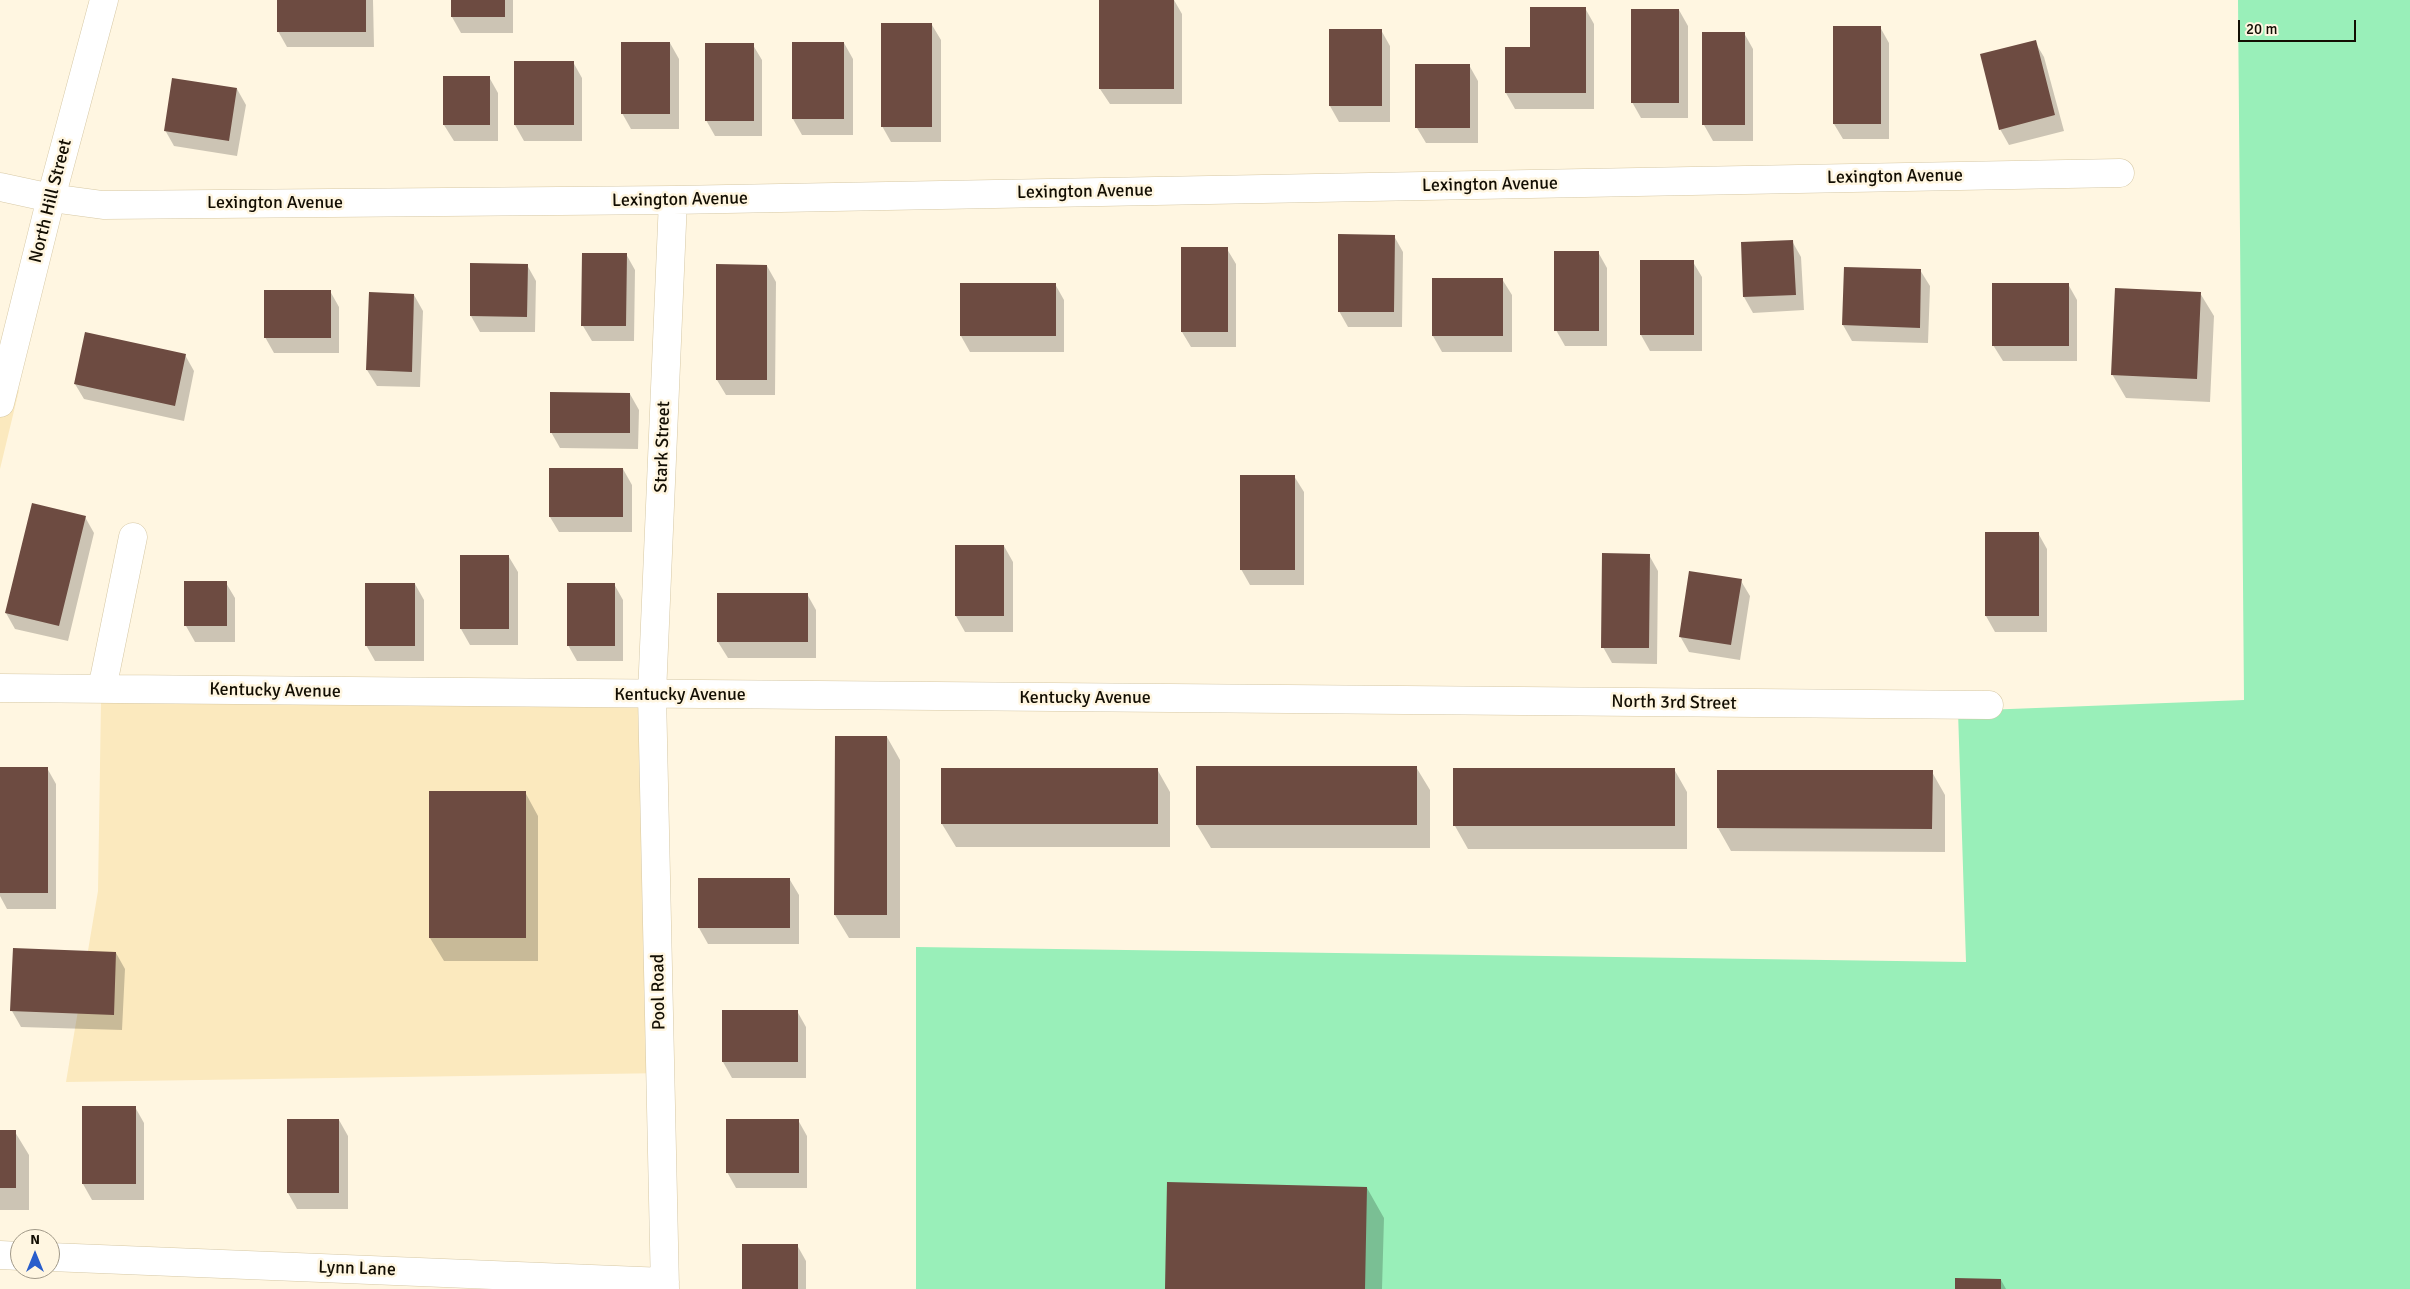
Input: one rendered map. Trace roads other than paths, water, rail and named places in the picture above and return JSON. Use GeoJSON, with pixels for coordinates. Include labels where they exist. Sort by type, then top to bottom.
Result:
{"type":"FeatureCollection","features":[{"type":"Feature","properties":{"kind":"street","name":"North Hill Street"},"geometry":{"type":"LineString","coordinates":[[0,403],[51,198],[104,0]]}},
{"type":"Feature","properties":{"kind":"street","name":"Lexington Avenue"},"geometry":{"type":"LineString","coordinates":[[0,187],[51,198],[103,205],[673,200],[2120,173]]}},
{"type":"Feature","properties":{"kind":"street","name":"Stark Street"},"geometry":{"type":"LineString","coordinates":[[652,694],[673,200]]}},
{"type":"Feature","properties":{"kind":"street"},"geometry":{"type":"LineString","coordinates":[[102,689],[133,537]]}},
{"type":"Feature","properties":{"kind":"street","name":"Kentucky Avenue"},"geometry":{"type":"LineString","coordinates":[[0,688],[1359,700]]}},
{"type":"Feature","properties":{"kind":"street","name":"Pool Road"},"geometry":{"type":"LineString","coordinates":[[652,694],[665,1285]]}},
{"type":"Feature","properties":{"kind":"street","name":"North 3rd Street"},"geometry":{"type":"LineString","coordinates":[[1359,700],[1990,706]]}},
{"type":"Feature","properties":{"kind":"street","name":"Lynn Lane"},"geometry":{"type":"LineString","coordinates":[[60,1257],[665,1285]]}}]}
